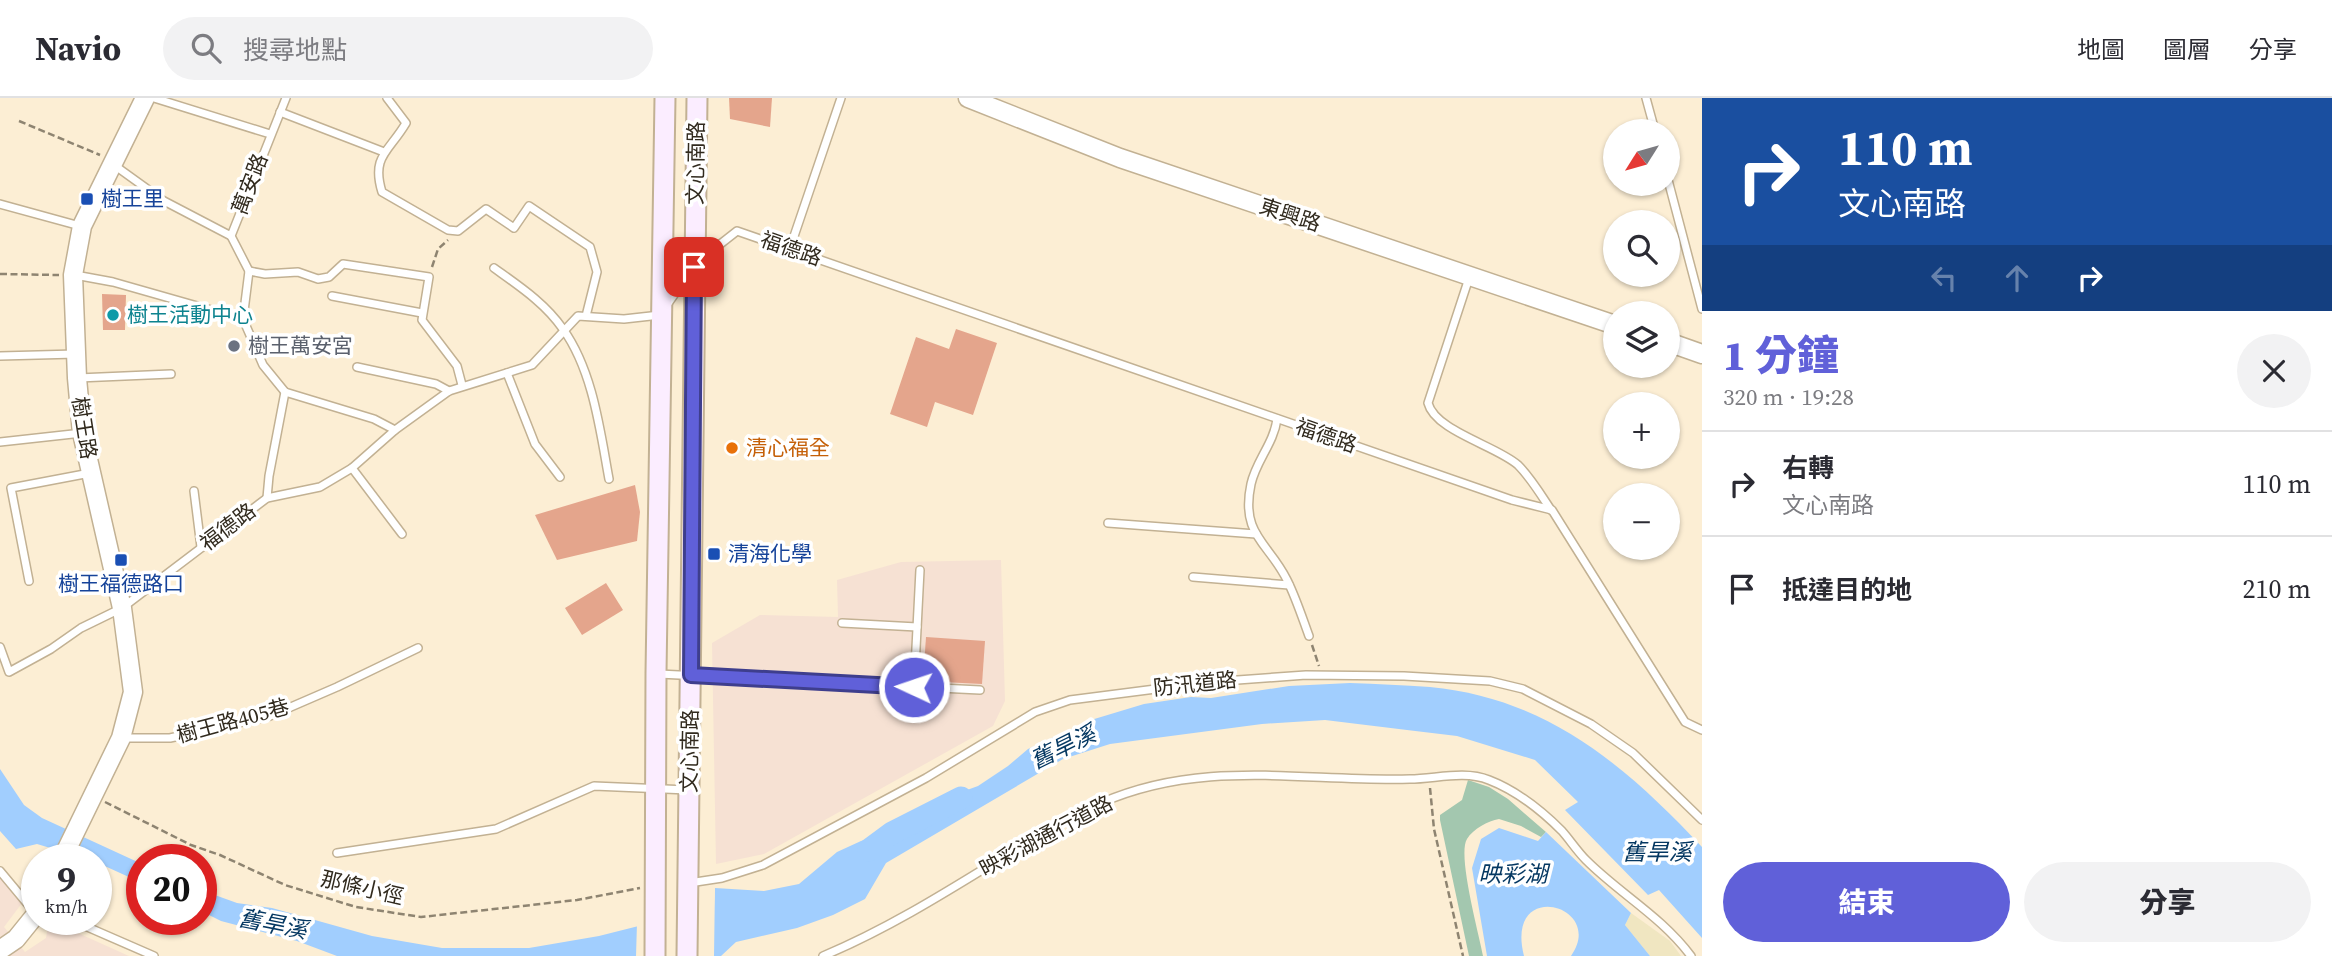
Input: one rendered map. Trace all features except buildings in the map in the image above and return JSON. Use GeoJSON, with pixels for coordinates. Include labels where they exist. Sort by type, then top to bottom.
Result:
{"type":"FeatureCollection","features":[{"type":"Feature","properties":{"kind":"main road","name":"文心南路"},"geometry":{"type":"LineString","coordinates":[[656,956],[650,890],[655,789],[665,98]]}},
{"type":"Feature","properties":{"kind":"main road","name":"文心南路"},"geometry":{"type":"LineString","coordinates":[[687,956],[697,98]]}},
{"type":"Feature","properties":{"kind":"street","name":"樹王路"},"geometry":{"type":"LineString","coordinates":[[69,844],[121,738],[133,692],[122,608],[82,433],[73,275],[82,226],[145,98]]}},
{"type":"Feature","properties":{"kind":"street","name":"東興路"},"geometry":{"type":"LineString","coordinates":[[968,98],[1120,158],[1603,320]]}},
{"type":"Feature","properties":{"kind":"street"},"geometry":{"type":"LineString","coordinates":[[1680,346],[1702,354]]}},
{"type":"Feature","properties":{"kind":"street"},"geometry":{"type":"LineString","coordinates":[[0,950],[21,933]]}},
{"type":"Feature","properties":{"kind":"lane"},"geometry":{"type":"LineString","coordinates":[[154,98],[270,134]]}},
{"type":"Feature","properties":{"kind":"lane","name":"萬安路"},"geometry":{"type":"LineString","coordinates":[[248,271],[231,236],[286,98]]}},
{"type":"Feature","properties":{"kind":"lane"},"geometry":{"type":"LineString","coordinates":[[387,98],[406,123],[384,152],[376,173],[382,192],[448,230],[458,232],[486,209],[514,228],[529,206],[590,247],[597,272],[586,316],[624,320],[660,314]]}},
{"type":"Feature","properties":{"kind":"lane"},"geometry":{"type":"LineString","coordinates":[[790,248],[841,98]]}},
{"type":"Feature","properties":{"kind":"lane"},"geometry":{"type":"LineString","coordinates":[[1646,98],[1652,119]]}},
{"type":"Feature","properties":{"kind":"lane"},"geometry":{"type":"LineString","coordinates":[[280,112],[384,152]]}},
{"type":"Feature","properties":{"kind":"lane"},"geometry":{"type":"LineString","coordinates":[[114,165],[164,201],[231,236]]}},
{"type":"Feature","properties":{"kind":"lane"},"geometry":{"type":"LineString","coordinates":[[1672,196],[1702,309]]}},
{"type":"Feature","properties":{"kind":"lane"},"geometry":{"type":"LineString","coordinates":[[0,204],[82,226]]}},
{"type":"Feature","properties":{"kind":"lane","name":"福德路"},"geometry":{"type":"LineString","coordinates":[[660,314],[694,267],[711,249],[737,231],[1277,419],[1552,510]]}},
{"type":"Feature","properties":{"kind":"lane"},"geometry":{"type":"LineString","coordinates":[[395,430],[374,419],[285,392],[263,365],[243,319],[248,271],[265,274],[298,272],[318,279],[328,277],[343,264],[429,277],[422,320],[457,366],[462,385]]}},
{"type":"Feature","properties":{"kind":"lane"},"geometry":{"type":"LineString","coordinates":[[494,268],[533,296],[563,329],[584,371],[609,479]]}},
{"type":"Feature","properties":{"kind":"lane"},"geometry":{"type":"LineString","coordinates":[[73,275],[113,282],[243,319]]}},
{"type":"Feature","properties":{"kind":"lane"},"geometry":{"type":"LineString","coordinates":[[1470,275],[1428,403],[1430,411],[1456,430],[1516,464],[1552,510],[1685,722],[1702,730]]}},
{"type":"Feature","properties":{"kind":"lane"},"geometry":{"type":"LineString","coordinates":[[332,296],[422,313]]}},
{"type":"Feature","properties":{"kind":"lane","name":"福德路"},"geometry":{"type":"LineString","coordinates":[[0,647],[9,672],[51,649],[81,628],[122,608],[267,498],[320,487],[352,468],[395,430],[449,391],[532,365],[563,329],[578,316],[586,316]]}},
{"type":"Feature","properties":{"kind":"lane"},"geometry":{"type":"LineString","coordinates":[[0,356],[76,354]]}},
{"type":"Feature","properties":{"kind":"lane"},"geometry":{"type":"LineString","coordinates":[[357,367],[436,384],[449,391]]}},
{"type":"Feature","properties":{"kind":"lane"},"geometry":{"type":"LineString","coordinates":[[507,373],[522,416],[536,443],[560,477]]}},
{"type":"Feature","properties":{"kind":"lane"},"geometry":{"type":"LineString","coordinates":[[77,378],[171,374]]}},
{"type":"Feature","properties":{"kind":"lane"},"geometry":{"type":"LineString","coordinates":[[267,498],[285,392]]}},
{"type":"Feature","properties":{"kind":"lane"},"geometry":{"type":"LineString","coordinates":[[1277,419],[1275,433],[1250,485],[1250,523],[1289,584],[1308,636]]}},
{"type":"Feature","properties":{"kind":"lane"},"geometry":{"type":"LineString","coordinates":[[0,442],[82,433]]}},
{"type":"Feature","properties":{"kind":"lane"},"geometry":{"type":"LineString","coordinates":[[352,468],[402,534]]}},
{"type":"Feature","properties":{"kind":"lane"},"geometry":{"type":"LineString","coordinates":[[29,581],[11,488],[91,473]]}},
{"type":"Feature","properties":{"kind":"lane"},"geometry":{"type":"LineString","coordinates":[[194,491],[201,547]]}},
{"type":"Feature","properties":{"kind":"lane"},"geometry":{"type":"LineString","coordinates":[[1108,523],[1256,534]]}},
{"type":"Feature","properties":{"kind":"lane"},"geometry":{"type":"LineString","coordinates":[[914,687],[920,570]]}},
{"type":"Feature","properties":{"kind":"lane"},"geometry":{"type":"LineString","coordinates":[[1193,577],[1289,584]]}},
{"type":"Feature","properties":{"kind":"lane"},"geometry":{"type":"LineString","coordinates":[[842,623],[917,627]]}},
{"type":"Feature","properties":{"kind":"lane","name":"樹王路405巷"},"geometry":{"type":"LineString","coordinates":[[121,738],[170,738],[270,716],[418,648]]}},
{"type":"Feature","properties":{"kind":"lane"},"geometry":{"type":"LineString","coordinates":[[656,673],[980,690]]}},
{"type":"Feature","properties":{"kind":"lane","name":"防汛道路"},"geometry":{"type":"LineString","coordinates":[[688,892],[763,865],[926,778],[1035,712],[1070,700],[1210,682],[1322,675],[1404,676],[1477,680],[1523,689],[1591,724],[1633,754],[1702,820]]}},
{"type":"Feature","properties":{"kind":"lane","name":"映彩湖通行道路"},"geometry":{"type":"LineString","coordinates":[[823,956],[915,910],[1053,827],[1102,802],[1158,783],[1215,775],[1412,780],[1429,776],[1487,778],[1522,797],[1561,830],[1585,859],[1647,909],[1691,956]]}},
{"type":"Feature","properties":{"kind":"lane"},"geometry":{"type":"LineString","coordinates":[[337,853],[496,829],[594,786],[689,790]]}},
{"type":"Feature","properties":{"kind":"lane"},"geometry":{"type":"LineString","coordinates":[[0,871],[21,896]]}},
{"type":"Feature","properties":{"kind":"lane"},"geometry":{"type":"LineString","coordinates":[[106,935],[155,956]]}},
{"type":"Feature","properties":{"kind":"path"},"geometry":{"type":"LineString","coordinates":[[19,121],[105,157],[114,165]]}},
{"type":"Feature","properties":{"kind":"path"},"geometry":{"type":"LineString","coordinates":[[429,277],[438,249],[458,232]]}},
{"type":"Feature","properties":{"kind":"path"},"geometry":{"type":"LineString","coordinates":[[0,274],[73,275]]}},
{"type":"Feature","properties":{"kind":"path"},"geometry":{"type":"LineString","coordinates":[[1308,636],[1322,675]]}},
{"type":"Feature","properties":{"kind":"path"},"geometry":{"type":"LineString","coordinates":[[1429,776],[1434,828],[1463,956]]}},
{"type":"Feature","properties":{"kind":"path","name":"那條小徑"},"geometry":{"type":"LineString","coordinates":[[92,796],[191,845],[220,855],[285,885],[356,907],[421,917],[650,890]]}},
{"type":"Feature","properties":{"kind":"shaded area"},"geometry":{"type":"Polygon","coordinates":[[[1001,560],[1005,701],[993,726],[764,854],[716,864],[712,643],[760,615],[838,617],[837,580],[901,562],[1001,560]]]}},
{"type":"Feature","properties":{"kind":"shaded area"},"geometry":{"type":"Polygon","coordinates":[[[0,878],[21,902],[4,927],[25,952],[46,935],[82,935],[129,956],[0,956],[0,878]]]}},
{"type":"Feature","properties":{"kind":"green space"},"geometry":{"type":"Polygon","coordinates":[[[1468,780],[1489,787],[1508,799],[1546,832],[1541,837],[1521,826],[1499,819],[1481,826],[1467,839],[1467,877],[1483,956],[1469,956],[1440,820],[1440,815],[1462,800],[1468,780]]]}},
{"type":"Feature","properties":{"kind":"sand"},"geometry":{"type":"Polygon","coordinates":[[[1631,913],[1670,941],[1681,956],[1650,956],[1625,925],[1631,913]]]}},
{"type":"Feature","properties":{"kind":"water","name":"舊旱溪"},"geometry":{"type":"Polygon","coordinates":[[[1350,683],[1430,687],[1472,694],[1511,705],[1547,721],[1581,741],[1644,789],[1702,847],[1702,938],[1659,890],[1648,895],[1565,810],[1578,802],[1535,760],[1457,736],[1325,720],[1262,724],[1110,744],[1063,759],[886,863],[865,899],[833,915],[797,928],[736,942],[721,956],[337,956],[297,941],[217,919],[217,896],[372,936],[442,948],[529,948],[599,936],[714,907],[715,888],[764,891],[799,884],[837,852],[861,841],[916,825],[956,794],[978,786],[1028,749],[1091,720],[1144,704],[1191,697],[1211,698],[1289,686],[1350,683]]]}},
{"type":"Feature","properties":{"kind":"water"},"geometry":{"type":"Polygon","coordinates":[[[0,769],[24,805],[42,818],[99,844],[21,844],[21,848],[16,849],[0,831],[0,769]]]}},
{"type":"Feature","properties":{"kind":"water","name":"映彩湖"},"geometry":{"type":"Polygon","coordinates":[[[1499,828],[1538,841],[1546,832],[1631,913],[1625,925],[1650,956],[1571,956],[1578,938],[1576,923],[1567,913],[1554,907],[1540,908],[1528,916],[1522,931],[1524,956],[1487,956],[1472,868],[1481,839],[1499,828]]]}},
{"type":"Feature","properties":{"kind":"water"},"geometry":{"type":"Polygon","coordinates":[[[112,850],[126,857],[126,876],[112,869],[112,850]]]}},
{"type":"Feature","properties":{"kind":"pier"},"geometry":{"type":"Polygon","coordinates":[[[715,886],[714,956],[636,956],[637,923],[711,904],[712,887],[715,886]]]}},
{"type":"Feature","properties":{"kind":"waterway","name":"舊旱溪"},"geometry":{"type":"LineString","coordinates":[[869,850],[892,833],[961,798]]}},
{"type":"Feature","properties":{"kind":"place","name":"樹王里"},"geometry":{"type":"Point","coordinates":[87,199]}},
{"type":"Feature","properties":{"kind":"place","name":"樹王活動中心"},"geometry":{"type":"Point","coordinates":[113,315]}},
{"type":"Feature","properties":{"kind":"place","name":"樹王萬安宮"},"geometry":{"type":"Point","coordinates":[234,346]}},
{"type":"Feature","properties":{"kind":"place","name":"清心福全"},"geometry":{"type":"Point","coordinates":[732,448]}},
{"type":"Feature","properties":{"kind":"place","name":"清海化學"},"geometry":{"type":"Point","coordinates":[714,554]}},
{"type":"Feature","properties":{"kind":"place","name":"樹王福德路口"},"geometry":{"type":"Point","coordinates":[121,560]}},
{"type":"Feature","properties":{"kind":"route"},"geometry":{"type":"LineString","coordinates":[[694,267],[691,675],[914,687]]}}]}
